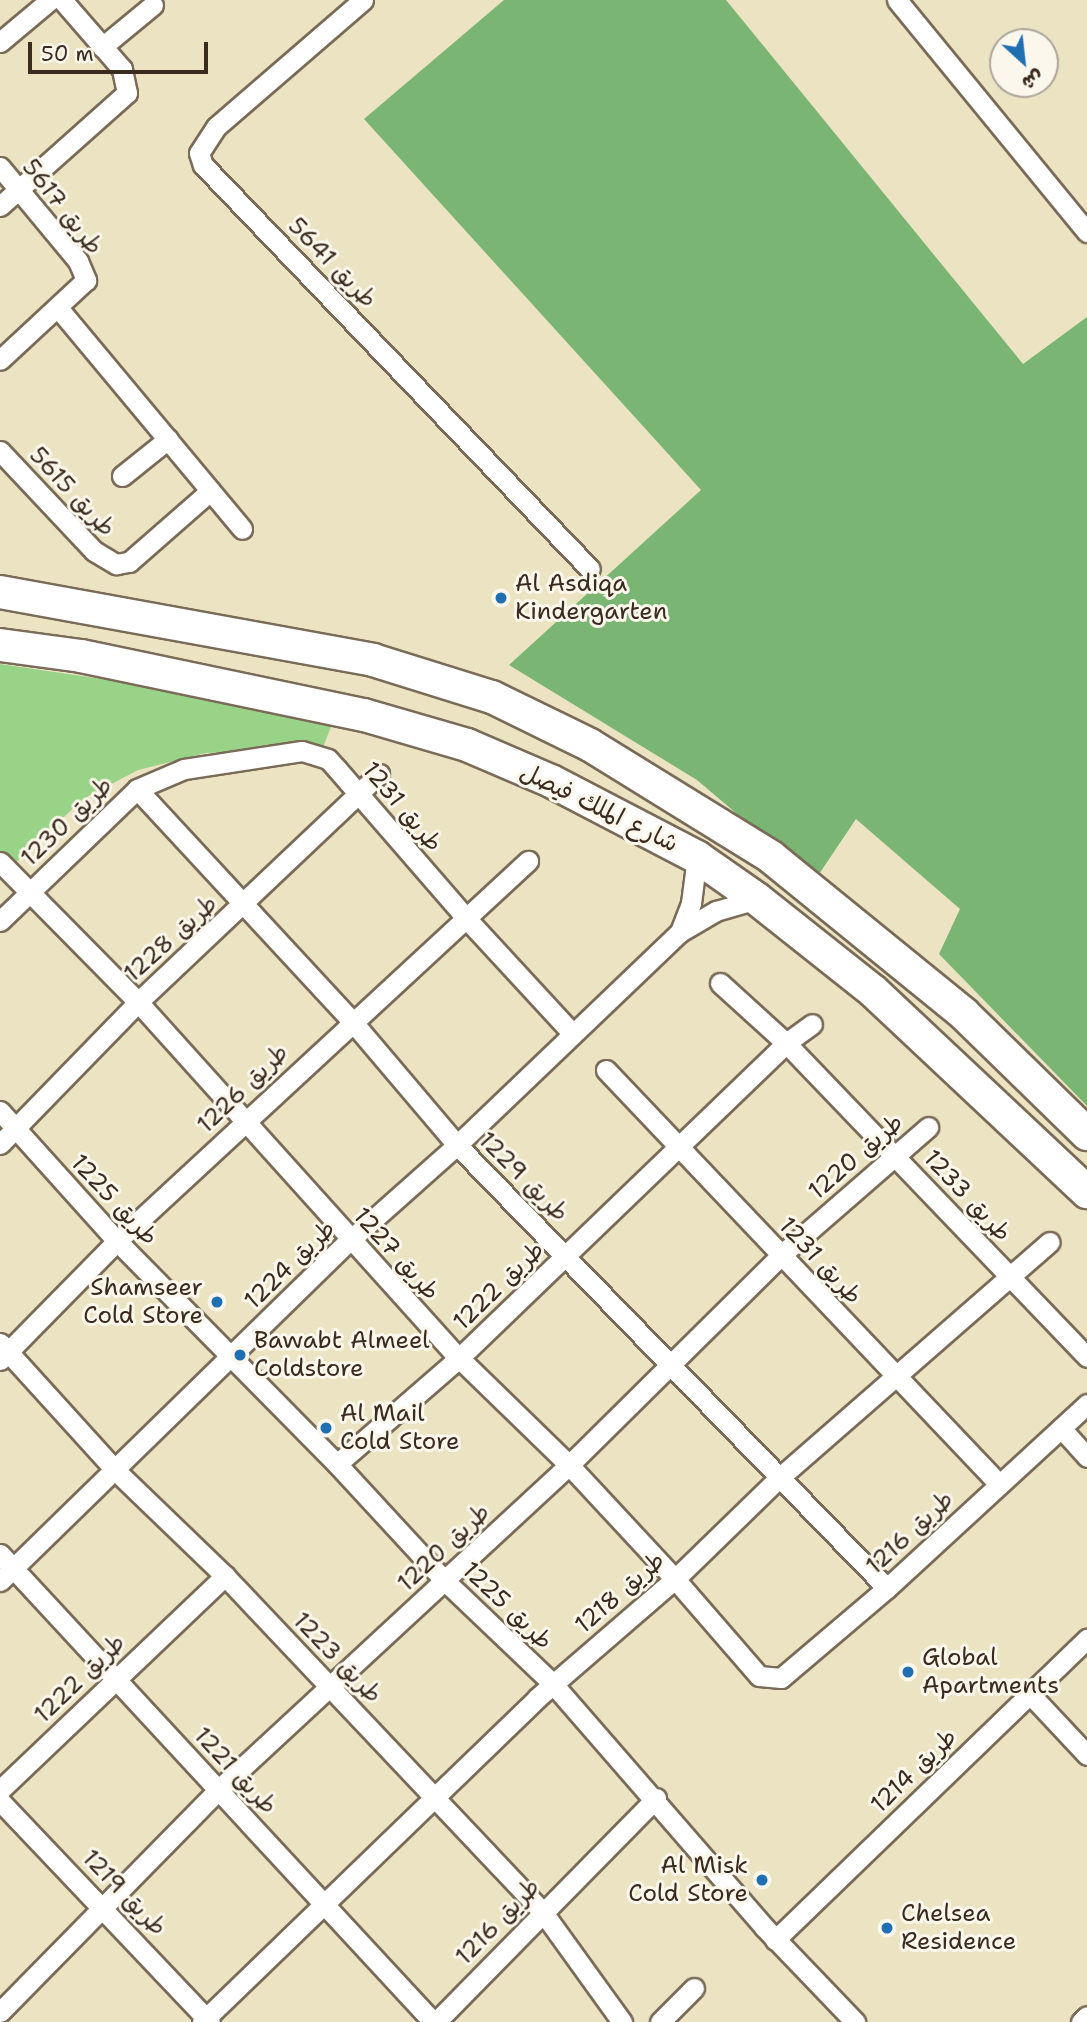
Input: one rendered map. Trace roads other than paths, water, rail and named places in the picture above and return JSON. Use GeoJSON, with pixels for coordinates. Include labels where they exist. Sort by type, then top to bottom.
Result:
{"type":"FeatureCollection","features":[{"type":"Feature","properties":{"kind":"main road","name":"شارع الملك فيصل"},"geometry":{"type":"LineString","coordinates":[[0,592],[373,660],[492,697],[590,745],[771,857],[964,1014],[1087,1134]]}},
{"type":"Feature","properties":{"kind":"main road","name":"شارع الملك فيصل"},"geometry":{"type":"LineString","coordinates":[[0,645],[81,656],[364,715],[467,745],[551,781],[697,857],[757,899],[873,991],[1087,1192]]}},
{"type":"Feature","properties":{"kind":"street"},"geometry":{"type":"LineString","coordinates":[[0,41],[50,0]]}},
{"type":"Feature","properties":{"kind":"street"},"geometry":{"type":"LineString","coordinates":[[0,206],[124,99],[127,80],[62,0]]}},
{"type":"Feature","properties":{"kind":"street","name":"طريق 5641"},"geometry":{"type":"LineString","coordinates":[[363,0],[216,127],[199,153],[203,164],[590,569]]}},
{"type":"Feature","properties":{"kind":"street"},"geometry":{"type":"LineString","coordinates":[[897,0],[1087,232]]}},
{"type":"Feature","properties":{"kind":"street"},"geometry":{"type":"LineString","coordinates":[[102,47],[153,5]]}},
{"type":"Feature","properties":{"kind":"street","name":"طريق 5617"},"geometry":{"type":"LineString","coordinates":[[0,167],[84,269],[81,288],[0,360]]}},
{"type":"Feature","properties":{"kind":"street"},"geometry":{"type":"LineString","coordinates":[[59,309],[242,529]]}},
{"type":"Feature","properties":{"kind":"street"},"geometry":{"type":"LineString","coordinates":[[122,476],[167,439]]}},
{"type":"Feature","properties":{"kind":"street","name":"طريق 5615"},"geometry":{"type":"LineString","coordinates":[[0,451],[94,551],[116,564],[129,562],[210,491]]}},
{"type":"Feature","properties":{"kind":"street","name":"طريق 1231"},"geometry":{"type":"LineString","coordinates":[[138,789],[194,766],[302,751],[328,760],[464,918],[572,1033]]}},
{"type":"Feature","properties":{"kind":"street","name":"طريق 1228"},"geometry":{"type":"LineString","coordinates":[[0,1144],[138,1002],[243,907],[379,774]]}},
{"type":"Feature","properties":{"kind":"street","name":"طريق 1230"},"geometry":{"type":"LineString","coordinates":[[0,921],[138,789]]}},
{"type":"Feature","properties":{"kind":"street","name":"طريق 1229"},"geometry":{"type":"LineString","coordinates":[[138,789],[243,907],[351,1020],[457,1145],[887,1588]]}},
{"type":"Feature","properties":{"kind":"street","name":"طريق 1224"},"geometry":{"type":"LineString","coordinates":[[680,932],[691,903],[697,857]]}},
{"type":"Feature","properties":{"kind":"street","name":"طريق 1226"},"geometry":{"type":"LineString","coordinates":[[3,1351],[351,1020],[528,861]]}},
{"type":"Feature","properties":{"kind":"street","name":"طريق 1227"},"geometry":{"type":"LineString","coordinates":[[0,862],[138,1002],[459,1359],[569,1465],[675,1579],[759,1676]]}},
{"type":"Feature","properties":{"kind":"street","name":"طريق 1224"},"geometry":{"type":"LineString","coordinates":[[7,1575],[350,1240],[457,1145],[680,932],[709,914],[757,899]]}},
{"type":"Feature","properties":{"kind":"street","name":"طريق 1233"},"geometry":{"type":"LineString","coordinates":[[720,983],[786,1043],[894,1153],[1087,1357]]}},
{"type":"Feature","properties":{"kind":"street","name":"طريق 1222"},"geometry":{"type":"LineString","coordinates":[[337,1464],[459,1359],[786,1043],[812,1024]]}},
{"type":"Feature","properties":{"kind":"street","name":"طريق 1231"},"geometry":{"type":"LineString","coordinates":[[606,1070],[894,1378],[999,1484]]}},
{"type":"Feature","properties":{"kind":"street","name":"طريق 1225"},"geometry":{"type":"LineString","coordinates":[[0,1111],[117,1241],[337,1464],[445,1581],[553,1684],[656,1798],[775,1940],[855,2022]]}},
{"type":"Feature","properties":{"kind":"street","name":"طريق 1220"},"geometry":{"type":"LineString","coordinates":[[0,2012],[102,1904],[219,1789],[569,1465],[672,1366],[781,1255],[894,1153],[928,1127]]}},
{"type":"Feature","properties":{"kind":"street","name":"طريق 1218"},"geometry":{"type":"LineString","coordinates":[[206,2020],[553,1684],[675,1579],[779,1478],[1050,1242]]}},
{"type":"Feature","properties":{"kind":"street","name":"طريق 1223"},"geometry":{"type":"LineString","coordinates":[[3,1351],[116,1471],[225,1576],[332,1687],[542,1911],[622,2022]]}},
{"type":"Feature","properties":{"kind":"street","name":"طريق 1216"},"geometry":{"type":"LineString","coordinates":[[759,1676],[781,1678],[887,1588],[1087,1404]]}},
{"type":"Feature","properties":{"kind":"street"},"geometry":{"type":"LineString","coordinates":[[1061,1428],[1087,1457]]}},
{"type":"Feature","properties":{"kind":"street","name":"طريق 1221"},"geometry":{"type":"LineString","coordinates":[[0,1554],[7,1575],[117,1678],[434,2022]]}},
{"type":"Feature","properties":{"kind":"street","name":"طريق 1222"},"geometry":{"type":"LineString","coordinates":[[0,1790],[225,1576]]}},
{"type":"Feature","properties":{"kind":"street","name":"طريق 1214"},"geometry":{"type":"LineString","coordinates":[[775,1940],[1087,1639]]}},
{"type":"Feature","properties":{"kind":"street"},"geometry":{"type":"LineString","coordinates":[[1029,1693],[1087,1755]]}},
{"type":"Feature","properties":{"kind":"street","name":"طريق 1216"},"geometry":{"type":"LineString","coordinates":[[434,2022],[656,1798]]}},
{"type":"Feature","properties":{"kind":"street","name":"طريق 1219"},"geometry":{"type":"LineString","coordinates":[[0,1801],[102,1904],[206,2020]]}},
{"type":"Feature","properties":{"kind":"street"},"geometry":{"type":"LineString","coordinates":[[660,2022],[694,1988]]}},
{"type":"Feature","properties":{"kind":"street"},"geometry":{"type":"LineString","coordinates":[[1080,2022],[1087,2016]]}},
{"type":"Feature","properties":{"kind":"place","name":"Al Asdiqa Kindergarten"},"geometry":{"type":"Point","coordinates":[501,598]}},
{"type":"Feature","properties":{"kind":"place","name":"Shamseer Cold Store"},"geometry":{"type":"Point","coordinates":[217,1302]}},
{"type":"Feature","properties":{"kind":"place","name":"Bawabt Almeel Coldstore"},"geometry":{"type":"Point","coordinates":[240,1355]}},
{"type":"Feature","properties":{"kind":"place","name":"Al Mail Cold Store"},"geometry":{"type":"Point","coordinates":[326,1428]}},
{"type":"Feature","properties":{"kind":"place","name":"Global Apartments"},"geometry":{"type":"Point","coordinates":[908,1672]}},
{"type":"Feature","properties":{"kind":"place","name":"Al Misk Cold Store"},"geometry":{"type":"Point","coordinates":[762,1880]}},
{"type":"Feature","properties":{"kind":"place","name":"Chelsea Residence"},"geometry":{"type":"Point","coordinates":[887,1928]}}]}
